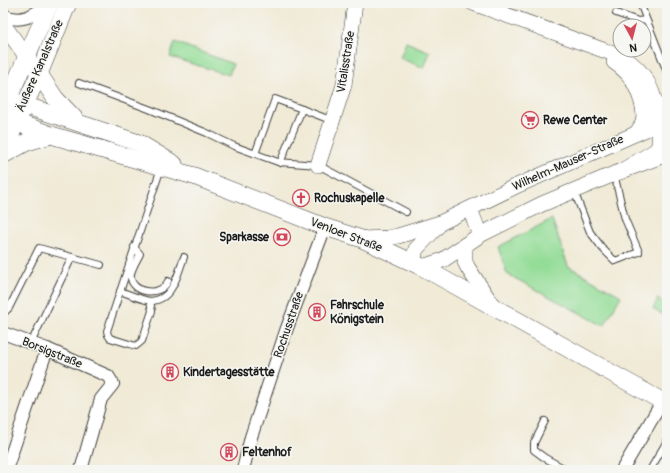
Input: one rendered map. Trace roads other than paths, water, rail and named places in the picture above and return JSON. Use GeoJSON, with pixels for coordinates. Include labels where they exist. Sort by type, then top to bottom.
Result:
{"type":"FeatureCollection","features":[{"type":"Feature","properties":{"kind":"main road","name":"Äußere Kanalstraße"},"geometry":{"type":"LineString","coordinates":[[10,108],[38,74],[68,3]]}},
{"type":"Feature","properties":{"kind":"main road","name":"Äußere Kanalstraße"},"geometry":{"type":"LineString","coordinates":[[3,153],[10,108],[19,75],[49,4]]}},
{"type":"Feature","properties":{"kind":"main road"},"geometry":{"type":"LineString","coordinates":[[38,74],[55,98],[78,123]]}},
{"type":"Feature","properties":{"kind":"main road","name":"Venloer Straße"},"geometry":{"type":"LineString","coordinates":[[10,108],[78,123],[139,144],[194,176]]}},
{"type":"Feature","properties":{"kind":"main road","name":"Venloer Straße"},"geometry":{"type":"LineString","coordinates":[[10,108],[51,135],[194,176],[325,227],[362,239],[417,265],[493,306],[665,403]]}},
{"type":"Feature","properties":{"kind":"main road"},"geometry":{"type":"LineString","coordinates":[[3,153],[27,142],[51,135]]}},
{"type":"Feature","properties":{"kind":"street","name":"Vitalisstraße"},"geometry":{"type":"LineString","coordinates":[[318,165],[344,85],[355,3]]}},
{"type":"Feature","properties":{"kind":"street"},"geometry":{"type":"LineString","coordinates":[[473,3],[614,54],[631,62],[642,74],[663,121],[659,146],[655,151],[617,173]]}},
{"type":"Feature","properties":{"kind":"street","name":"Äußere Kanalstraße"},"geometry":{"type":"LineString","coordinates":[[3,15],[18,19],[29,18],[49,4]]}},
{"type":"Feature","properties":{"kind":"street"},"geometry":{"type":"LineString","coordinates":[[3,24],[38,74]]}},
{"type":"Feature","properties":{"kind":"street"},"geometry":{"type":"LineString","coordinates":[[3,37],[14,57],[19,75]]}},
{"type":"Feature","properties":{"kind":"street"},"geometry":{"type":"LineString","coordinates":[[592,47],[625,70],[634,82],[643,107],[644,117],[643,124],[637,133]]}},
{"type":"Feature","properties":{"kind":"street","name":"Wilhelm-Mauser-Straße"},"geometry":{"type":"LineString","coordinates":[[362,239],[398,236],[440,223],[514,187],[663,121]]}},
{"type":"Feature","properties":{"kind":"street"},"geometry":{"type":"LineString","coordinates":[[417,265],[443,260],[480,235],[542,204],[667,154]]}},
{"type":"Feature","properties":{"kind":"street"},"geometry":{"type":"LineString","coordinates":[[470,209],[480,235]]}},
{"type":"Feature","properties":{"kind":"street","name":"Wilhelm-Mauser-Straße"},"geometry":{"type":"LineString","coordinates":[[417,265],[416,249],[440,223]]}},
{"type":"Feature","properties":{"kind":"street","name":"Rochusstraße"},"geometry":{"type":"LineString","coordinates":[[243,470],[251,438],[287,328],[325,227]]}},
{"type":"Feature","properties":{"kind":"street","name":"Venloer Straße"},"geometry":{"type":"LineString","coordinates":[[465,245],[465,262],[493,306]]}},
{"type":"Feature","properties":{"kind":"street","name":"Borsigstraße"},"geometry":{"type":"LineString","coordinates":[[3,333],[47,349],[108,376],[113,384],[101,399],[81,470]]}},
{"type":"Feature","properties":{"kind":"street"},"geometry":{"type":"LineString","coordinates":[[6,470],[47,349]]}},
{"type":"Feature","properties":{"kind":"street"},"geometry":{"type":"LineString","coordinates":[[622,470],[665,403]]}},
{"type":"Feature","properties":{"kind":"lane"},"geometry":{"type":"LineString","coordinates":[[640,3],[645,18]]}},
{"type":"Feature","properties":{"kind":"lane"},"geometry":{"type":"LineString","coordinates":[[616,13],[630,18]]}},
{"type":"Feature","properties":{"kind":"lane"},"geometry":{"type":"LineString","coordinates":[[652,35],[667,72]]}},
{"type":"Feature","properties":{"kind":"lane"},"geometry":{"type":"LineString","coordinates":[[79,83],[149,109],[208,133],[234,146],[280,163],[318,165],[406,212]]}},
{"type":"Feature","properties":{"kind":"lane"},"geometry":{"type":"LineString","coordinates":[[255,154],[275,99],[333,121]]}},
{"type":"Feature","properties":{"kind":"lane"},"geometry":{"type":"LineString","coordinates":[[280,163],[302,109]]}},
{"type":"Feature","properties":{"kind":"lane"},"geometry":{"type":"LineString","coordinates":[[150,301],[152,311],[142,341],[136,346],[110,338],[107,331],[161,167]]}},
{"type":"Feature","properties":{"kind":"lane"},"geometry":{"type":"LineString","coordinates":[[574,191],[590,232],[603,249],[615,261],[639,252],[625,219],[617,173]]}},
{"type":"Feature","properties":{"kind":"lane"},"geometry":{"type":"LineString","coordinates":[[134,247],[140,254],[131,275],[134,285],[138,288],[151,292],[162,288],[168,281]]}},
{"type":"Feature","properties":{"kind":"lane"},"geometry":{"type":"LineString","coordinates":[[3,314],[9,308],[39,248],[101,266]]}},
{"type":"Feature","properties":{"kind":"lane"},"geometry":{"type":"LineString","coordinates":[[31,343],[72,257]]}},
{"type":"Feature","properties":{"kind":"lane"},"geometry":{"type":"LineString","coordinates":[[120,291],[150,301],[160,298],[169,292],[173,286],[184,257]]}},
{"type":"Feature","properties":{"kind":"lane"},"geometry":{"type":"LineString","coordinates":[[545,421],[534,443],[534,450],[545,458],[568,470]]}},
{"type":"Feature","properties":{"kind":"lane"},"geometry":{"type":"LineString","coordinates":[[650,470],[667,440]]}},
{"type":"Feature","properties":{"kind":"place","name":"Rewe Center"},"geometry":{"type":"Point","coordinates":[530,120]}},
{"type":"Feature","properties":{"kind":"place","name":"Rochuskapelle"},"geometry":{"type":"Point","coordinates":[301,198]}},
{"type":"Feature","properties":{"kind":"place","name":"Sparkasse"},"geometry":{"type":"Point","coordinates":[282,237]}},
{"type":"Feature","properties":{"kind":"place","name":"Fahrschule Königstein"},"geometry":{"type":"Point","coordinates":[317,312]}},
{"type":"Feature","properties":{"kind":"place","name":"Kindertagesstätte"},"geometry":{"type":"Point","coordinates":[170,372]}},
{"type":"Feature","properties":{"kind":"place","name":"Feltenhof"},"geometry":{"type":"Point","coordinates":[229,452]}}]}
